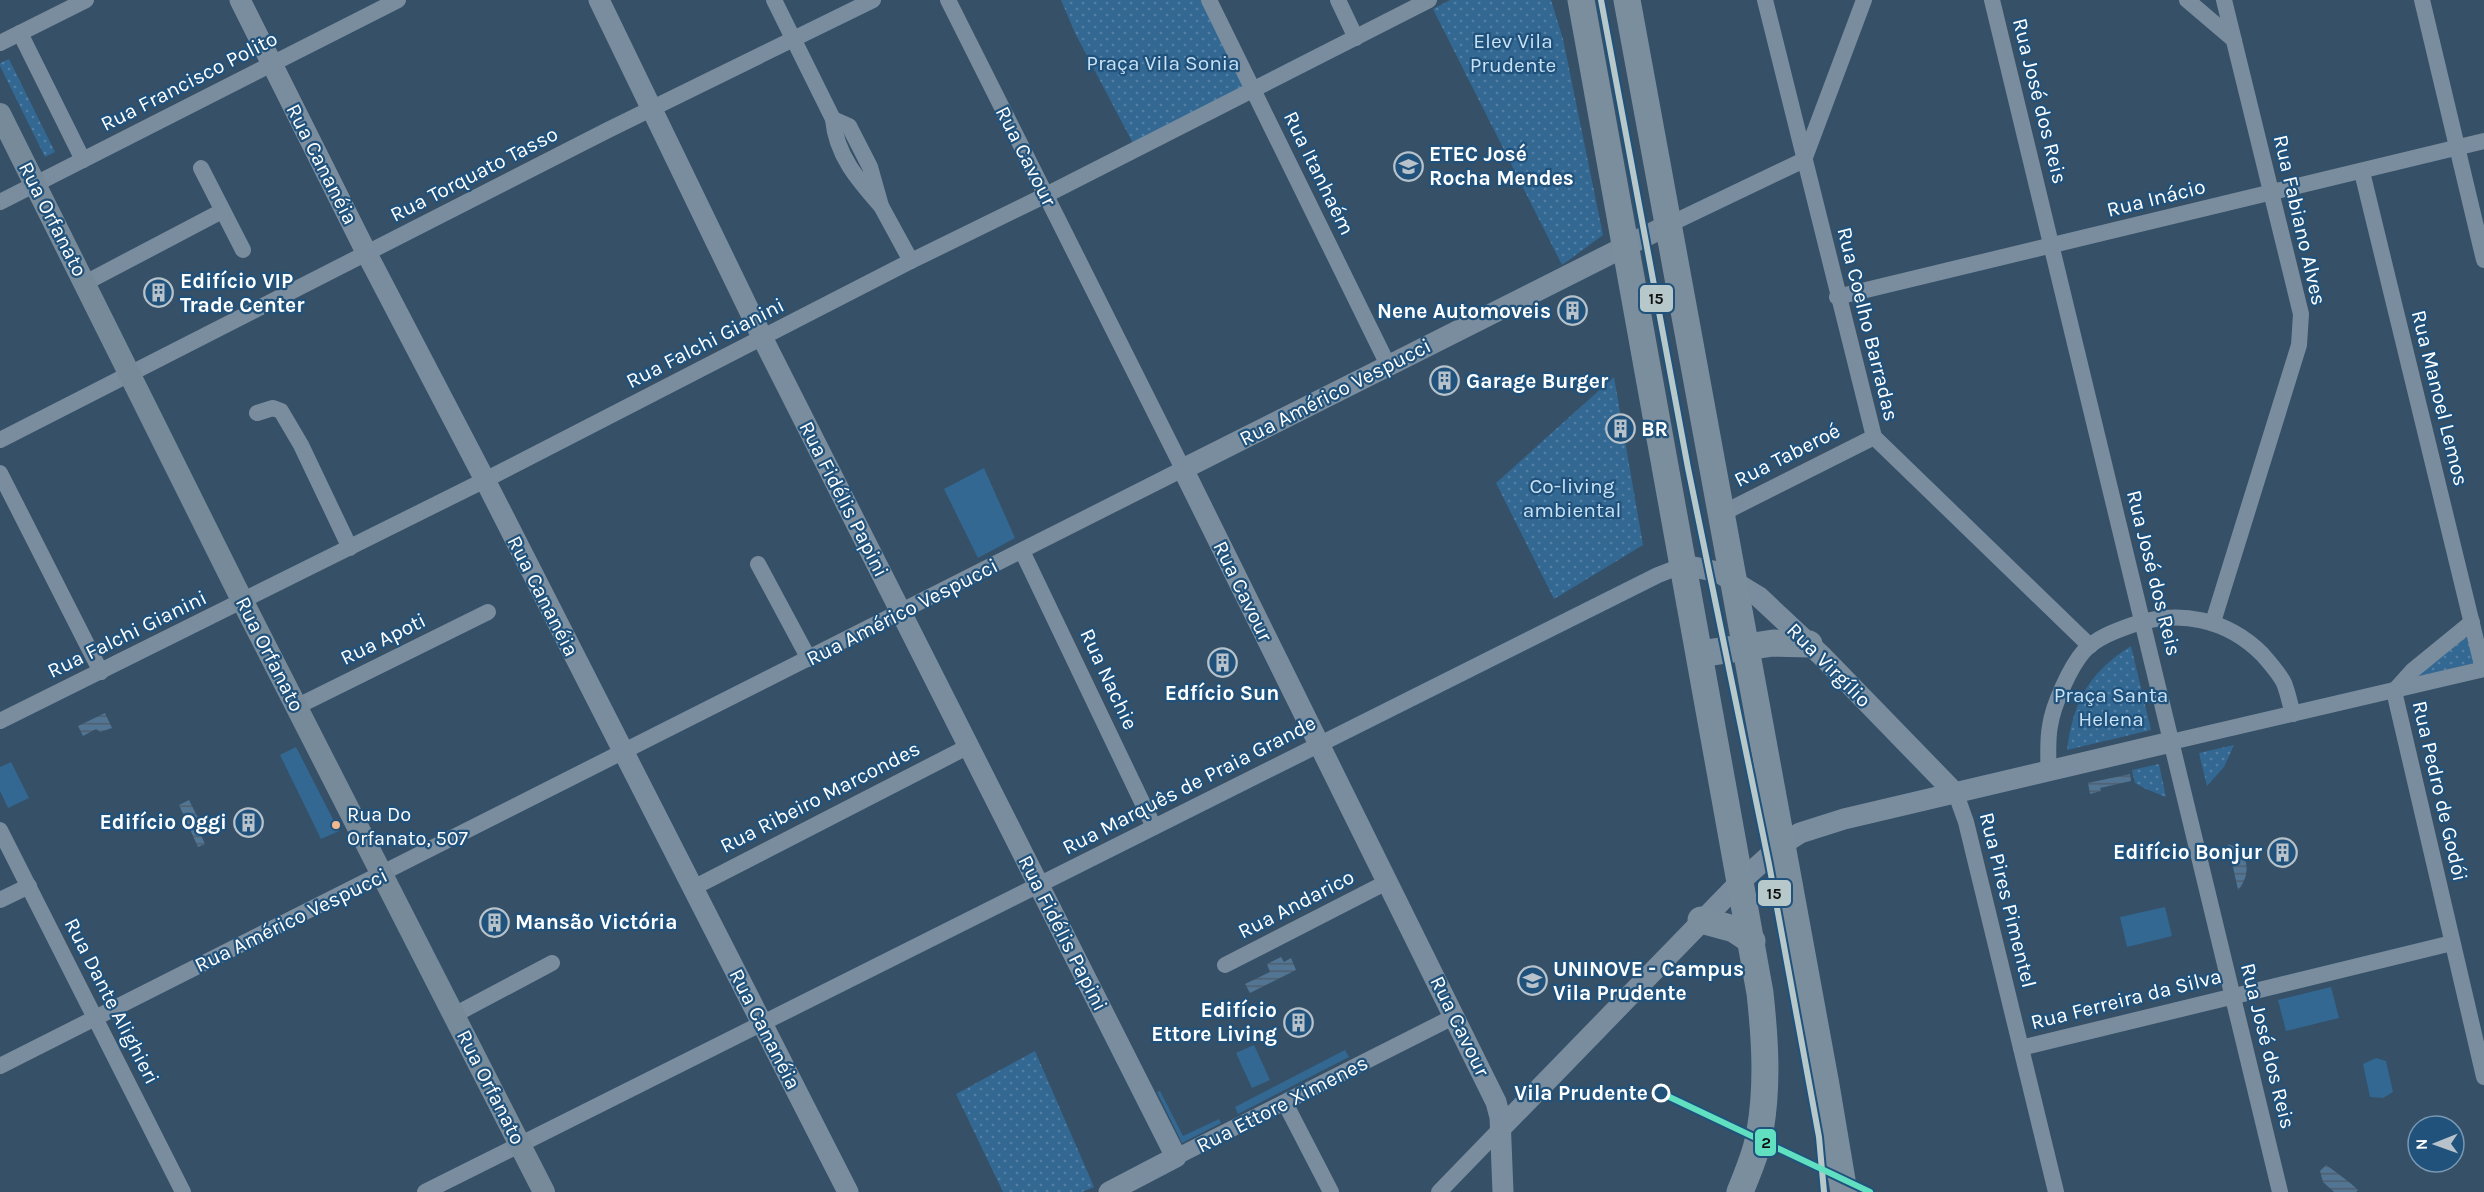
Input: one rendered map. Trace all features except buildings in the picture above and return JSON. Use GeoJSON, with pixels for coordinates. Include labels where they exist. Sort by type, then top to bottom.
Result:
{"type":"FeatureCollection","features":[{"type":"Feature","properties":{"kind":"highway"},"geometry":{"type":"LineString","coordinates":[[1581,0],[1752,941],[1765,1036],[1765,1084],[1760,1133],[1740,1192]]}},
{"type":"Feature","properties":{"kind":"highway"},"geometry":{"type":"LineString","coordinates":[[1627,0],[1844,1192]]}},
{"type":"Feature","properties":{"kind":"highway"},"geometry":{"type":"LineString","coordinates":[[1700,654],[1773,643],[1809,644]]}},
{"type":"Feature","properties":{"kind":"highway"},"geometry":{"type":"LineString","coordinates":[[1701,920],[1734,929],[1752,941]]}},
{"type":"Feature","properties":{"kind":"main road","name":"Rua Orfanato"},"geometry":{"type":"LineString","coordinates":[[0,114],[243,602],[544,1192]]}},
{"type":"Feature","properties":{"kind":"street"},"geometry":{"type":"LineString","coordinates":[[0,43],[86,0]]}},
{"type":"Feature","properties":{"kind":"street","name":"Rua Cananéia"},"geometry":{"type":"LineString","coordinates":[[240,0],[367,254],[485,480],[848,1192]]}},
{"type":"Feature","properties":{"kind":"street","name":"Rua Francisco Polito"},"geometry":{"type":"LineString","coordinates":[[0,202],[398,0]]}},
{"type":"Feature","properties":{"kind":"street","name":"Rua Fidélis Papini"},"geometry":{"type":"LineString","coordinates":[[599,0],[763,339],[1176,1157]]}},
{"type":"Feature","properties":{"kind":"street"},"geometry":{"type":"LineString","coordinates":[[774,0],[833,119],[835,137],[853,175],[881,206],[911,261]]}},
{"type":"Feature","properties":{"kind":"street","name":"Rua Torquato Tasso"},"geometry":{"type":"LineString","coordinates":[[0,440],[652,108],[873,0]]}},
{"type":"Feature","properties":{"kind":"street","name":"Rua Cavour"},"geometry":{"type":"LineString","coordinates":[[948,0],[1496,1101],[1501,1128],[1503,1192]]}},
{"type":"Feature","properties":{"kind":"street","name":"Rua Itanhaém"},"geometry":{"type":"LineString","coordinates":[[1209,0],[1388,365]]}},
{"type":"Feature","properties":{"kind":"street"},"geometry":{"type":"LineString","coordinates":[[1338,0],[1356,38]]}},
{"type":"Feature","properties":{"kind":"street","name":"Rua Falchi Gianini"},"geometry":{"type":"LineString","coordinates":[[0,721],[485,480],[911,261],[1046,195],[1429,0]]}},
{"type":"Feature","properties":{"kind":"street","name":"Rua Coelho Barradas"},"geometry":{"type":"LineString","coordinates":[[1765,0],[1874,437],[2090,646]]}},
{"type":"Feature","properties":{"kind":"street"},"geometry":{"type":"LineString","coordinates":[[1804,160],[1864,0]]}},
{"type":"Feature","properties":{"kind":"street","name":"Rua José dos Reis"},"geometry":{"type":"LineString","coordinates":[[1992,0],[2280,1192]]}},
{"type":"Feature","properties":{"kind":"street"},"geometry":{"type":"LineString","coordinates":[[2187,0],[2234,40]]}},
{"type":"Feature","properties":{"kind":"street","name":"Rua Fabiano Alves"},"geometry":{"type":"LineString","coordinates":[[2213,622],[2299,345],[2301,314],[2224,0]]}},
{"type":"Feature","properties":{"kind":"street"},"geometry":{"type":"LineString","coordinates":[[2422,0],[2484,260]]}},
{"type":"Feature","properties":{"kind":"street"},"geometry":{"type":"LineString","coordinates":[[20,33],[83,160]]}},
{"type":"Feature","properties":{"kind":"street","name":"Rua Inácio"},"geometry":{"type":"LineString","coordinates":[[1838,297],[2484,141]]}},
{"type":"Feature","properties":{"kind":"street","name":"Rua Américo Vespucci"},"geometry":{"type":"LineString","coordinates":[[0,1066],[1626,245],[1804,160]]}},
{"type":"Feature","properties":{"kind":"street"},"geometry":{"type":"LineString","coordinates":[[201,168],[243,250]]}},
{"type":"Feature","properties":{"kind":"street","name":"Rua Manoel Lemos"},"geometry":{"type":"LineString","coordinates":[[2362,171],[2484,669]]}},
{"type":"Feature","properties":{"kind":"street"},"geometry":{"type":"LineString","coordinates":[[85,284],[222,211]]}},
{"type":"Feature","properties":{"kind":"street"},"geometry":{"type":"LineString","coordinates":[[257,412],[273,408],[281,411],[301,446],[350,548]]}},
{"type":"Feature","properties":{"kind":"street","name":"Rua Taberoé"},"geometry":{"type":"LineString","coordinates":[[1720,514],[1874,437]]}},
{"type":"Feature","properties":{"kind":"street"},"geometry":{"type":"LineString","coordinates":[[0,473],[101,672]]}},
{"type":"Feature","properties":{"kind":"street","name":"Rua Nachie"},"geometry":{"type":"LineString","coordinates":[[1022,550],[1154,827]]}},
{"type":"Feature","properties":{"kind":"street"},"geometry":{"type":"LineString","coordinates":[[758,564],[808,659]]}},
{"type":"Feature","properties":{"kind":"street","name":"Rua Virgílio"},"geometry":{"type":"LineString","coordinates":[[1684,565],[1718,572],[1759,597],[1809,644],[1956,794]]}},
{"type":"Feature","properties":{"kind":"street","name":"Rua Marquês de Praia Grande"},"geometry":{"type":"LineString","coordinates":[[425,1192],[1636,586],[1684,565]]}},
{"type":"Feature","properties":{"kind":"street","name":"Rua Apoti"},"geometry":{"type":"LineString","coordinates":[[298,706],[488,612]]}},
{"type":"Feature","properties":{"kind":"street"},"geometry":{"type":"LineString","coordinates":[[2048,772],[2050,725],[2059,696],[2084,652],[2116,630],[2142,621],[2166,617],[2213,622],[2251,644],[2270,663],[2283,682],[2293,714]]}},
{"type":"Feature","properties":{"kind":"street"},"geometry":{"type":"LineString","coordinates":[[2394,691],[2412,671],[2472,622]]}},
{"type":"Feature","properties":{"kind":"street"},"geometry":{"type":"LineString","coordinates":[[1439,1192],[1741,880],[1781,845],[1800,833],[1820,825],[2484,669]]}},
{"type":"Feature","properties":{"kind":"street","name":"Rua Pedro de Godói"},"geometry":{"type":"LineString","coordinates":[[2394,691],[2484,1077]]}},
{"type":"Feature","properties":{"kind":"street","name":"Rua Ribeiro Marcondes"},"geometry":{"type":"LineString","coordinates":[[693,888],[969,746]]}},
{"type":"Feature","properties":{"kind":"street"},"geometry":{"type":"LineString","coordinates":[[1923,801],[1940,777]]}},
{"type":"Feature","properties":{"kind":"street","name":"Rua Pires Pimentel"},"geometry":{"type":"LineString","coordinates":[[1956,794],[1966,822],[2056,1192]]}},
{"type":"Feature","properties":{"kind":"street","name":"Rua Dante Alighieri"},"geometry":{"type":"LineString","coordinates":[[0,830],[183,1192]]}},
{"type":"Feature","properties":{"kind":"street","name":"Rua Andarico"},"geometry":{"type":"LineString","coordinates":[[1225,965],[1387,882]]}},
{"type":"Feature","properties":{"kind":"street"},"geometry":{"type":"LineString","coordinates":[[0,900],[28,886]]}},
{"type":"Feature","properties":{"kind":"street","name":"Rua Ferreira da Silva"},"geometry":{"type":"LineString","coordinates":[[2020,1048],[2452,944]]}},
{"type":"Feature","properties":{"kind":"street"},"geometry":{"type":"LineString","coordinates":[[454,1015],[552,963]]}},
{"type":"Feature","properties":{"kind":"street","name":"Rua Ettore Ximenes"},"geometry":{"type":"LineString","coordinates":[[1109,1192],[1455,1016]]}},
{"type":"Feature","properties":{"kind":"street"},"geometry":{"type":"LineString","coordinates":[[1826,1084],[1837,1099],[1855,1192]]}},
{"type":"Feature","properties":{"kind":"street"},"geometry":{"type":"LineString","coordinates":[[1285,1103],[1331,1192]]}},
{"type":"Feature","properties":{"kind":"green space","name":"Praça Vila Sonia"},"geometry":{"type":"Polygon","coordinates":[[[1061,0],[1208,0],[1252,89],[1136,149],[1075,33],[1061,0]]]}},
{"type":"Feature","properties":{"kind":"green space","name":"Elev Vila Prudente"},"geometry":{"type":"Polygon","coordinates":[[[1450,0],[1551,0],[1563,39],[1603,235],[1562,265],[1433,9],[1450,0]]]}},
{"type":"Feature","properties":{"kind":"green space"},"geometry":{"type":"Polygon","coordinates":[[[9,59],[55,152],[45,157],[0,66],[0,63],[9,59]]]}},
{"type":"Feature","properties":{"kind":"green space","name":"Co-living ambiental"},"geometry":{"type":"Polygon","coordinates":[[[1614,377],[1643,545],[1554,599],[1496,483],[1614,377]]]}},
{"type":"Feature","properties":{"kind":"green space"},"geometry":{"type":"Polygon","coordinates":[[[984,468],[1015,538],[978,558],[944,489],[984,468]]]}},
{"type":"Feature","properties":{"kind":"green space"},"geometry":{"type":"Polygon","coordinates":[[[2469,634],[2475,663],[2411,679],[2469,634]]]}},
{"type":"Feature","properties":{"kind":"green space","name":"Praça Santa Helena"},"geometry":{"type":"Polygon","coordinates":[[[2131,646],[2151,730],[2067,750],[2074,717],[2086,690],[2104,666],[2131,646]]]}},
{"type":"Feature","properties":{"kind":"green space"},"geometry":{"type":"Polygon","coordinates":[[[2234,745],[2224,767],[2207,786],[2199,753],[2234,745]]]}},
{"type":"Feature","properties":{"kind":"green space"},"geometry":{"type":"Polygon","coordinates":[[[296,747],[339,831],[321,839],[280,755],[296,747]]]}},
{"type":"Feature","properties":{"kind":"green space"},"geometry":{"type":"Polygon","coordinates":[[[11,762],[29,798],[8,808],[0,791],[0,767],[11,762]]]}},
{"type":"Feature","properties":{"kind":"green space"},"geometry":{"type":"Polygon","coordinates":[[[2159,764],[2166,797],[2135,783],[2132,770],[2159,764]]]}},
{"type":"Feature","properties":{"kind":"green space"},"geometry":{"type":"Polygon","coordinates":[[[2165,907],[2172,936],[2127,947],[2120,917],[2165,907]]]}},
{"type":"Feature","properties":{"kind":"green space"},"geometry":{"type":"Polygon","coordinates":[[[2331,987],[2339,1018],[2286,1031],[2278,1000],[2331,987]]]}},
{"type":"Feature","properties":{"kind":"green space"},"geometry":{"type":"Polygon","coordinates":[[[1254,1045],[1270,1080],[1252,1088],[1236,1053],[1254,1045]]]}},
{"type":"Feature","properties":{"kind":"green space"},"geometry":{"type":"Polygon","coordinates":[[[1345,1050],[1349,1057],[1238,1114],[1235,1107],[1345,1050]]]}},
{"type":"Feature","properties":{"kind":"green space"},"geometry":{"type":"Polygon","coordinates":[[[1035,1051],[1094,1187],[1082,1192],[1003,1192],[956,1094],[1035,1051]]]}},
{"type":"Feature","properties":{"kind":"green space"},"geometry":{"type":"Polygon","coordinates":[[[2376,1058],[2386,1061],[2393,1092],[2383,1098],[2370,1097],[2363,1064],[2376,1058]]]}},
{"type":"Feature","properties":{"kind":"green space"},"geometry":{"type":"Polygon","coordinates":[[[1160,1091],[1183,1136],[1219,1119],[1221,1123],[1182,1143],[1157,1092],[1160,1091]]]}},
{"type":"Feature","properties":{"kind":"shaded area"},"geometry":{"type":"Polygon","coordinates":[[[105,713],[112,728],[100,732],[96,729],[83,736],[78,726],[105,713]]]}},
{"type":"Feature","properties":{"kind":"shaded area"},"geometry":{"type":"Polygon","coordinates":[[[2130,774],[2131,781],[2100,788],[2101,791],[2090,794],[2088,783],[2130,774]]]}},
{"type":"Feature","properties":{"kind":"shaded area"},"geometry":{"type":"Polygon","coordinates":[[[189,800],[198,818],[194,820],[205,844],[198,847],[179,805],[189,800]]]}},
{"type":"Feature","properties":{"kind":"shaded area"},"geometry":{"type":"Polygon","coordinates":[[[2228,844],[2240,852],[2246,864],[2245,877],[2238,890],[2228,844]]]}},
{"type":"Feature","properties":{"kind":"shaded area"},"geometry":{"type":"Polygon","coordinates":[[[1281,957],[1284,962],[1291,958],[1296,970],[1250,993],[1245,984],[1270,972],[1267,964],[1281,957]]]}},
{"type":"Feature","properties":{"kind":"shaded area"},"geometry":{"type":"Polygon","coordinates":[[[2326,1165],[2358,1190],[2356,1192],[2334,1192],[2323,1182],[2320,1171],[2326,1165]]]}},
{"type":"Feature","properties":{"kind":"transit line","name":"15"},"geometry":{"type":"LineString","coordinates":[[1601,0],[1688,468],[1769,864],[1819,1137],[1824,1192]]}},
{"type":"Feature","properties":{"kind":"transit line","name":"2"},"geometry":{"type":"LineString","coordinates":[[1661,1093],[1870,1192]]}},
{"type":"Feature","properties":{"kind":"place","name":"ETEC José Rocha Mendes"},"geometry":{"type":"Point","coordinates":[1408,166]}},
{"type":"Feature","properties":{"kind":"place","name":"Edifício VIP Trade Center"},"geometry":{"type":"Point","coordinates":[159,293]}},
{"type":"Feature","properties":{"kind":"place","name":"Nene Automoveis"},"geometry":{"type":"Point","coordinates":[1572,311]}},
{"type":"Feature","properties":{"kind":"place","name":"Garage Burger"},"geometry":{"type":"Point","coordinates":[1445,381]}},
{"type":"Feature","properties":{"kind":"place","name":"BR"},"geometry":{"type":"Point","coordinates":[1620,429]}},
{"type":"Feature","properties":{"kind":"place","name":"Edfício Sun"},"geometry":{"type":"Point","coordinates":[1222,662]}},
{"type":"Feature","properties":{"kind":"place","name":"Edifício Oggi"},"geometry":{"type":"Point","coordinates":[248,822]}},
{"type":"Feature","properties":{"kind":"place","name":"Rua Do Orfanato, 507"},"geometry":{"type":"Point","coordinates":[336,825]}},
{"type":"Feature","properties":{"kind":"place","name":"Edifício Bonjur"},"geometry":{"type":"Point","coordinates":[2283,852]}},
{"type":"Feature","properties":{"kind":"place","name":"Mansão Victória"},"geometry":{"type":"Point","coordinates":[494,922]}},
{"type":"Feature","properties":{"kind":"place","name":"UNINOVE - Campus Vila Prudente"},"geometry":{"type":"Point","coordinates":[1532,981]}},
{"type":"Feature","properties":{"kind":"place","name":"Edifício Ettore Living"},"geometry":{"type":"Point","coordinates":[1298,1022]}},
{"type":"Feature","properties":{"kind":"place","name":"Vila Prudente"},"geometry":{"type":"Point","coordinates":[1661,1093]}}]}
